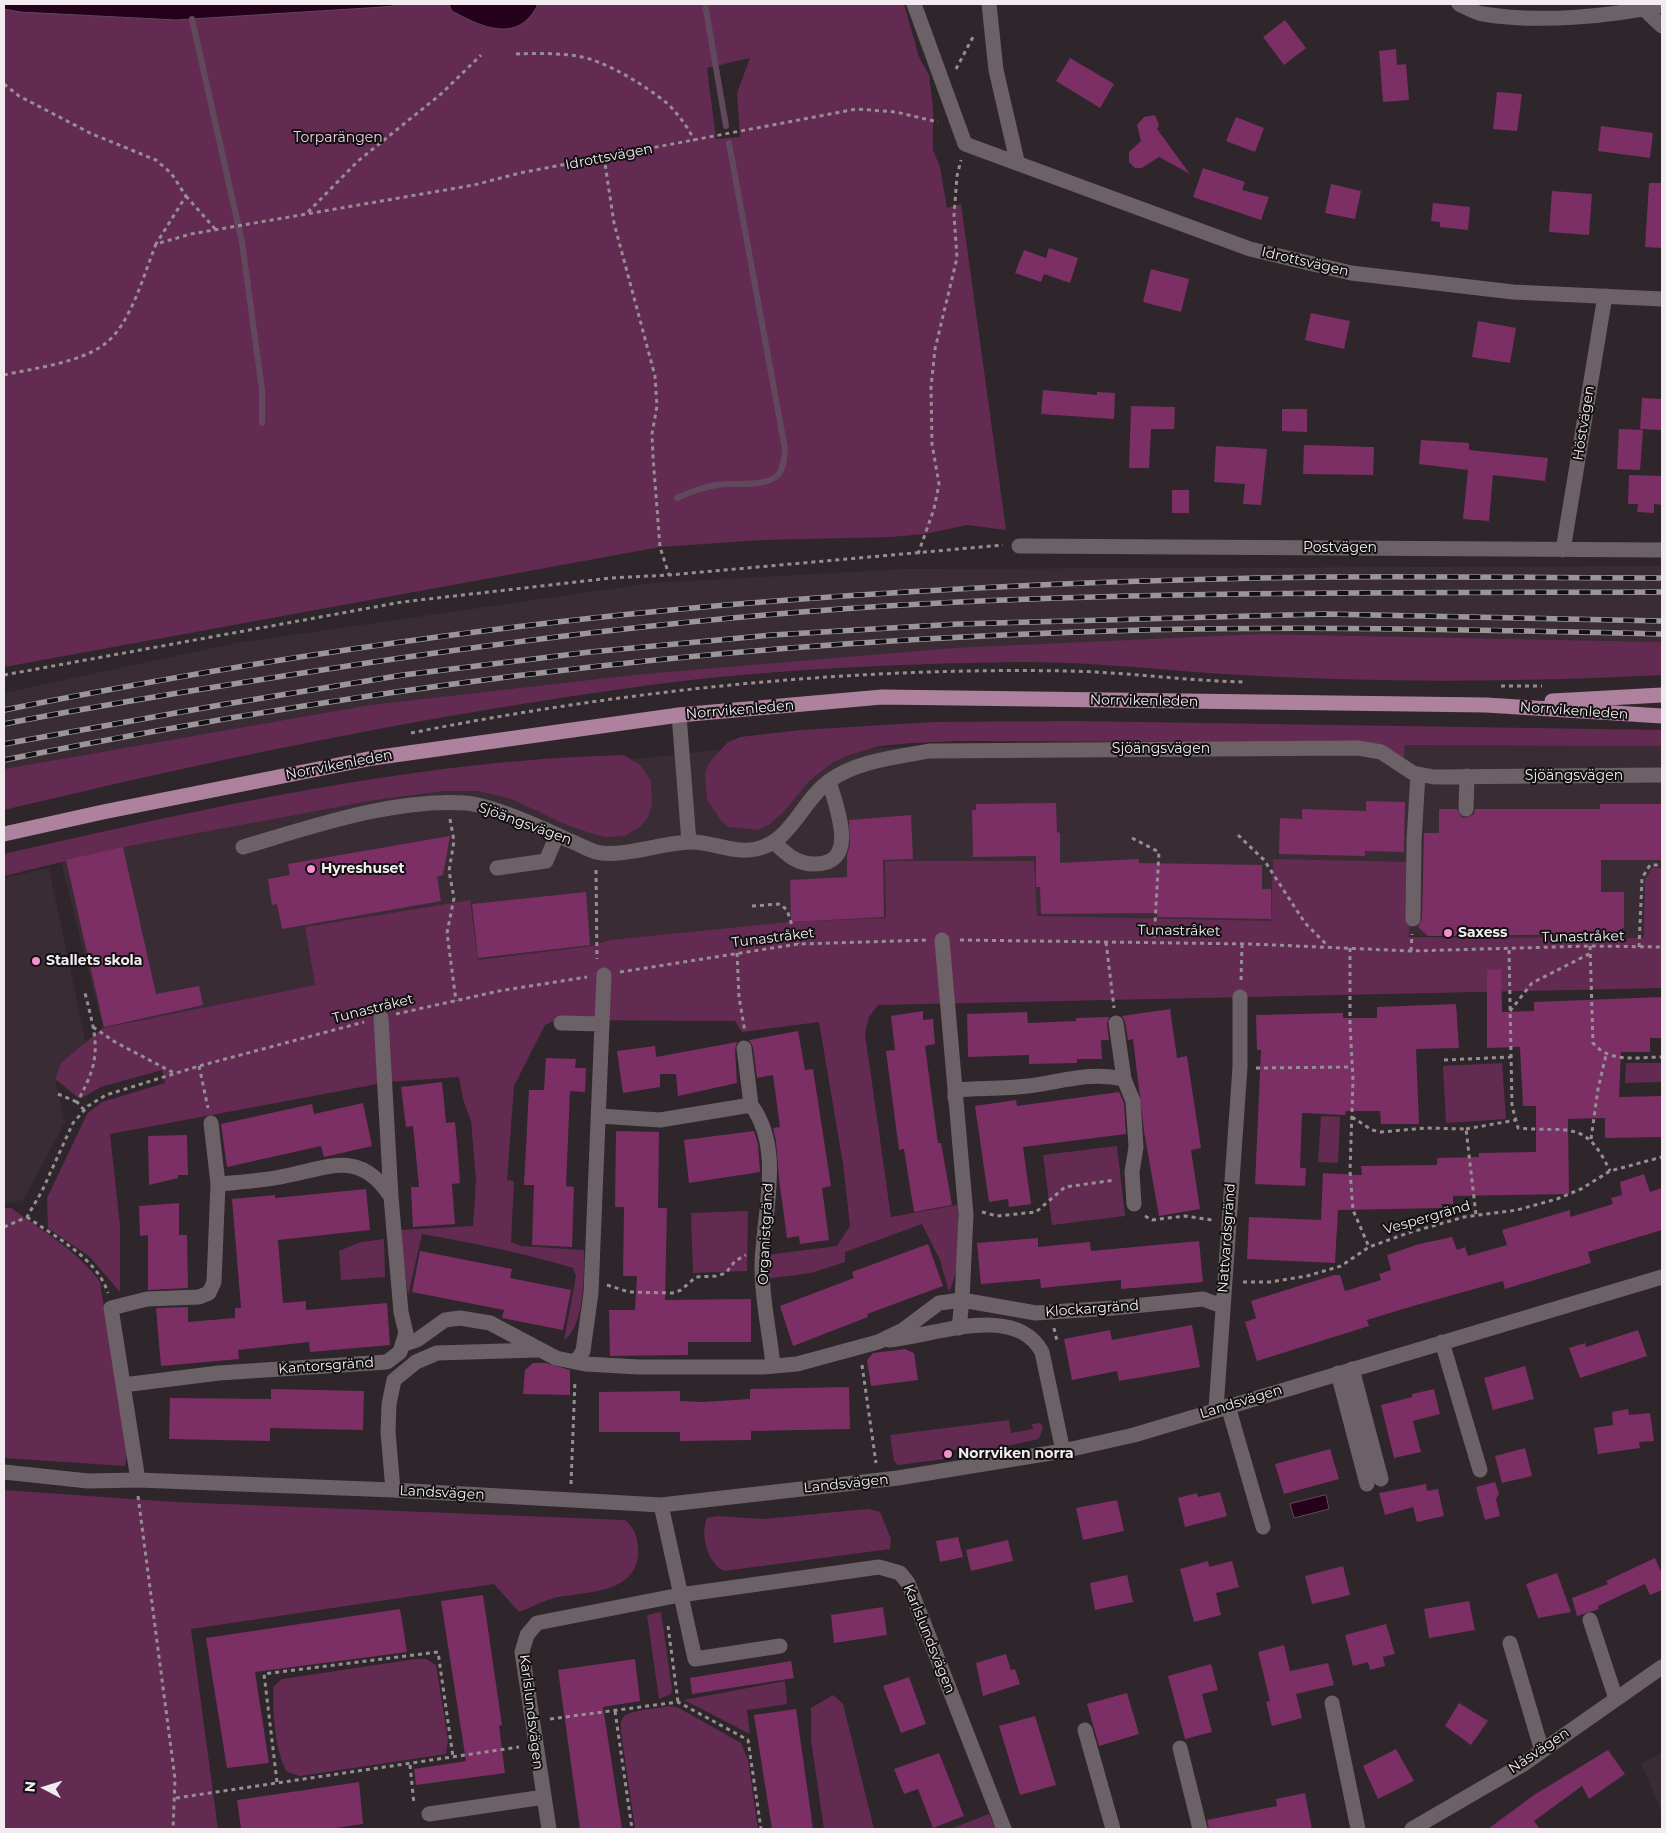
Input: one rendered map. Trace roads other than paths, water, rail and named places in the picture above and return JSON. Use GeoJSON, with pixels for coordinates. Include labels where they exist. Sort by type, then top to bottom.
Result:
{"type":"FeatureCollection","features":[{"type":"Feature","properties":{"kind":"main road","name":"Norrvikenleden"},"geometry":{"type":"LineString","coordinates":[[1486,705],[1662,695]]}},
{"type":"Feature","properties":{"kind":"main road","name":"Norrvikenleden"},"geometry":{"type":"LineString","coordinates":[[4,834],[103,812],[373,758],[679,715],[882,697],[1486,705],[1662,716]]}},
{"type":"Feature","properties":{"kind":"street","name":"Idrottsvägen"},"geometry":{"type":"LineString","coordinates":[[914,4],[965,144],[1017,161],[1250,249],[1351,273],[1513,292],[1662,299]]}},
{"type":"Feature","properties":{"kind":"street"},"geometry":{"type":"LineString","coordinates":[[1459,4],[1482,14],[1552,18],[1662,5]]}},
{"type":"Feature","properties":{"kind":"street"},"geometry":{"type":"LineString","coordinates":[[988,5],[996,70],[1017,161]]}},
{"type":"Feature","properties":{"kind":"street"},"geometry":{"type":"LineString","coordinates":[[1644,7],[1662,26]]}},
{"type":"Feature","properties":{"kind":"street","name":"Höstvägen"},"geometry":{"type":"LineString","coordinates":[[1564,550],[1606,296]]}},
{"type":"Feature","properties":{"kind":"street","name":"Postvägen"},"geometry":{"type":"LineString","coordinates":[[1019,546],[1662,550]]}},
{"type":"Feature","properties":{"kind":"street"},"geometry":{"type":"LineString","coordinates":[[679,715],[689,842]]}},
{"type":"Feature","properties":{"kind":"street","name":"Sjöängsvägen"},"geometry":{"type":"LineString","coordinates":[[243,847],[329,821],[406,806],[466,803],[510,816],[596,852],[631,851],[689,842],[710,843],[723,848],[737,850],[756,850],[775,843],[829,781],[870,762],[929,751],[1358,748],[1381,752],[1413,773],[1434,777],[1662,775]]}},
{"type":"Feature","properties":{"kind":"street"},"geometry":{"type":"LineString","coordinates":[[1413,919],[1414,841],[1418,774]]}},
{"type":"Feature","properties":{"kind":"street"},"geometry":{"type":"LineString","coordinates":[[1466,809],[1467,776]]}},
{"type":"Feature","properties":{"kind":"street"},"geometry":{"type":"LineString","coordinates":[[775,843],[788,857],[807,864],[818,864],[835,860],[840,854],[841,835],[839,816],[829,781]]}},
{"type":"Feature","properties":{"kind":"street"},"geometry":{"type":"LineString","coordinates":[[497,868],[546,861],[557,835]]}},
{"type":"Feature","properties":{"kind":"street"},"geometry":{"type":"LineString","coordinates":[[942,940],[966,1215],[959,1328]]}},
{"type":"Feature","properties":{"kind":"street"},"geometry":{"type":"LineString","coordinates":[[576,1362],[583,1352],[592,1285],[604,975]]}},
{"type":"Feature","properties":{"kind":"street","name":"Nattvardsgränd"},"geometry":{"type":"LineString","coordinates":[[1240,997],[1240,1068],[1222,1306],[1222,1407],[1263,1528]]}},
{"type":"Feature","properties":{"kind":"street"},"geometry":{"type":"LineString","coordinates":[[382,1018],[391,1197],[401,1312],[406,1333],[402,1345]]}},
{"type":"Feature","properties":{"kind":"street"},"geometry":{"type":"LineString","coordinates":[[561,1023],[602,1024]]}},
{"type":"Feature","properties":{"kind":"street"},"geometry":{"type":"LineString","coordinates":[[1116,1023],[1124,1079],[1133,1101],[1136,1147],[1133,1177],[1134,1204]]}},
{"type":"Feature","properties":{"kind":"street","name":"Organistgränd"},"geometry":{"type":"LineString","coordinates":[[744,1048],[751,1105],[762,1123],[769,1167],[762,1267],[763,1308],[773,1366]]}},
{"type":"Feature","properties":{"kind":"street"},"geometry":{"type":"LineString","coordinates":[[955,1098],[955,1090],[1028,1086],[1076,1077],[1106,1075],[1124,1079]]}},
{"type":"Feature","properties":{"kind":"street"},"geometry":{"type":"LineString","coordinates":[[599,1116],[660,1120],[751,1105]]}},
{"type":"Feature","properties":{"kind":"street"},"geometry":{"type":"LineString","coordinates":[[138,1480],[111,1308],[147,1299],[199,1297],[209,1292],[214,1282],[218,1184],[211,1123]]}},
{"type":"Feature","properties":{"kind":"street"},"geometry":{"type":"LineString","coordinates":[[218,1184],[280,1178],[332,1164],[360,1168],[381,1182],[391,1197]]}},
{"type":"Feature","properties":{"kind":"street","name":"Landsvägen"},"geometry":{"type":"LineString","coordinates":[[4,1472],[88,1481],[138,1480],[393,1490],[660,1504],[898,1478],[1063,1451],[1134,1435],[1222,1407],[1662,1277]]}},
{"type":"Feature","properties":{"kind":"street","name":"Klockargränd"},"geometry":{"type":"LineString","coordinates":[[962,1300],[1036,1313],[1104,1309],[1203,1299],[1222,1306]]}},
{"type":"Feature","properties":{"kind":"street"},"geometry":{"type":"LineString","coordinates":[[878,1342],[902,1330],[939,1303],[962,1300]]}},
{"type":"Feature","properties":{"kind":"street"},"geometry":{"type":"LineString","coordinates":[[402,1345],[417,1340],[445,1320],[460,1318],[490,1322],[538,1350],[556,1358],[576,1362],[639,1367],[773,1366],[798,1364],[878,1342],[913,1338],[959,1328],[1008,1326],[1020,1330],[1036,1342],[1042,1352],[1063,1451]]}},
{"type":"Feature","properties":{"kind":"street"},"geometry":{"type":"LineString","coordinates":[[417,1340],[426,1358]]}},
{"type":"Feature","properties":{"kind":"street"},"geometry":{"type":"LineString","coordinates":[[1442,1342],[1480,1470]]}},
{"type":"Feature","properties":{"kind":"street","name":"Kantorsgränd"},"geometry":{"type":"LineString","coordinates":[[123,1385],[219,1373],[387,1362],[400,1352],[402,1345]]}},
{"type":"Feature","properties":{"kind":"street"},"geometry":{"type":"LineString","coordinates":[[393,1490],[388,1432],[389,1404],[394,1380],[416,1362],[437,1353],[478,1350],[538,1350]]}},
{"type":"Feature","properties":{"kind":"street"},"geometry":{"type":"LineString","coordinates":[[1345,1371],[1374,1481]]}},
{"type":"Feature","properties":{"kind":"street"},"geometry":{"type":"LineString","coordinates":[[660,1504],[695,1659],[780,1646]]}},
{"type":"Feature","properties":{"kind":"street","name":"Karlslundsvägen"},"geometry":{"type":"LineString","coordinates":[[549,1829],[522,1652],[527,1634],[537,1623],[680,1594],[879,1567],[900,1572],[908,1583],[1004,1829]]}},
{"type":"Feature","properties":{"kind":"street"},"geometry":{"type":"LineString","coordinates":[[1590,1620],[1616,1699]]}},
{"type":"Feature","properties":{"kind":"street"},"geometry":{"type":"LineString","coordinates":[[1510,1643],[1542,1751]]}},
{"type":"Feature","properties":{"kind":"street","name":"Nåsvägen"},"geometry":{"type":"LineString","coordinates":[[1412,1829],[1542,1751],[1662,1667]]}},
{"type":"Feature","properties":{"kind":"street"},"geometry":{"type":"LineString","coordinates":[[1332,1703],[1358,1829]]}},
{"type":"Feature","properties":{"kind":"street"},"geometry":{"type":"LineString","coordinates":[[1085,1730],[1113,1829]]}},
{"type":"Feature","properties":{"kind":"street"},"geometry":{"type":"LineString","coordinates":[[1180,1748],[1200,1829]]}},
{"type":"Feature","properties":{"kind":"street"},"geometry":{"type":"LineString","coordinates":[[429,1814],[544,1797]]}},
{"type":"Feature","properties":{"kind":"waterway"},"geometry":{"type":"LineString","coordinates":[[705,4],[726,126]]}},
{"type":"Feature","properties":{"kind":"waterway"},"geometry":{"type":"LineString","coordinates":[[192,19],[242,242],[262,390],[262,423]]}},
{"type":"Feature","properties":{"kind":"waterway"},"geometry":{"type":"LineString","coordinates":[[677,498],[712,486],[765,482],[778,475],[784,459],[785,449],[729,143]]}},
{"type":"Feature","properties":{"kind":"railway"},"geometry":{"type":"LineString","coordinates":[[4,710],[195,674],[388,644],[581,619],[775,601],[1051,584],[1258,578],[1662,578]]}},
{"type":"Feature","properties":{"kind":"railway"},"geometry":{"type":"LineString","coordinates":[[4,724],[194,690],[470,648],[633,628],[796,612],[1047,598],[1310,593],[1662,592]]}},
{"type":"Feature","properties":{"kind":"railway"},"geometry":{"type":"LineString","coordinates":[[4,744],[220,705],[403,675],[590,652],[772,635],[958,624],[1325,614],[1662,621]]}},
{"type":"Feature","properties":{"kind":"railway"},"geometry":{"type":"LineString","coordinates":[[4,760],[223,719],[443,685],[660,660],[798,647],[1005,635],[1273,628],[1662,634]]}},
{"type":"Feature","properties":{"kind":"place","name":"Hyreshuset"},"geometry":{"type":"Point","coordinates":[311,869]}},
{"type":"Feature","properties":{"kind":"place","name":"Saxess"},"geometry":{"type":"Point","coordinates":[1448,933]}},
{"type":"Feature","properties":{"kind":"place","name":"Stallets skola"},"geometry":{"type":"Point","coordinates":[36,961]}},
{"type":"Feature","properties":{"kind":"place","name":"Norrviken norra"},"geometry":{"type":"Point","coordinates":[948,1454]}},
{"type":"Feature","properties":{"kind":"park label","name":"Torparängen"},"geometry":{"type":"Point","coordinates":[338,138]}}]}
